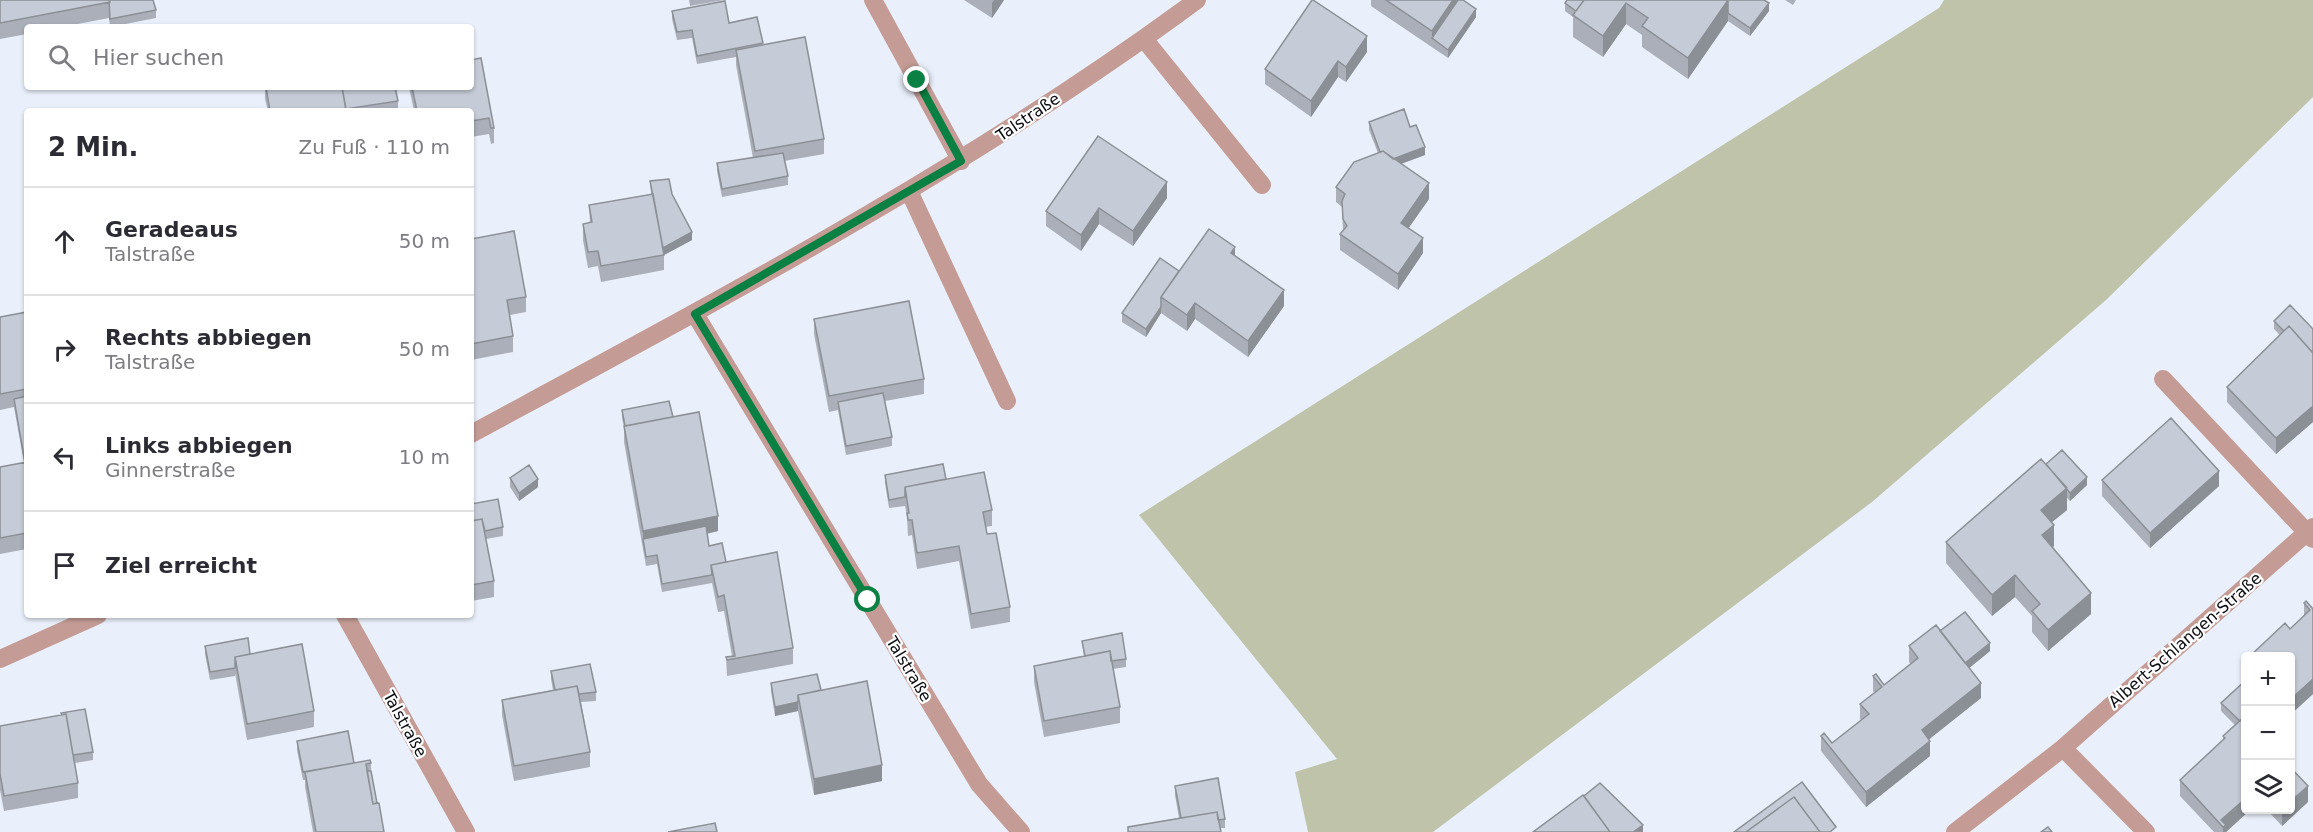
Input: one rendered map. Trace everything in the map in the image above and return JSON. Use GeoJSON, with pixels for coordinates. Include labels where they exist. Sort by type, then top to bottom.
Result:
{"type":"FeatureCollection","features":[{"type":"Feature","properties":{"kind":"street"},"geometry":{"type":"LineString","coordinates":[[873,0],[961,161]]}},
{"type":"Feature","properties":{"kind":"street","name":"Talstraße"},"geometry":{"type":"LineString","coordinates":[[474,433],[695,314],[961,161],[1144,39],[1197,0]]}},
{"type":"Feature","properties":{"kind":"street"},"geometry":{"type":"LineString","coordinates":[[1144,39],[1262,185]]}},
{"type":"Feature","properties":{"kind":"street"},"geometry":{"type":"LineString","coordinates":[[909,190],[1007,400]]}},
{"type":"Feature","properties":{"kind":"street","name":"Talstraße"},"geometry":{"type":"LineString","coordinates":[[695,314],[979,784],[1021,832]]}},
{"type":"Feature","properties":{"kind":"street","name":"Albert-Schlangen-Straße"},"geometry":{"type":"LineString","coordinates":[[1955,832],[2063,748],[2311,533],[2163,380]]}},
{"type":"Feature","properties":{"kind":"street"},"geometry":{"type":"LineString","coordinates":[[0,659],[91,618]]}},
{"type":"Feature","properties":{"kind":"street","name":"Talstraße"},"geometry":{"type":"LineString","coordinates":[[347,618],[466,832]]}},
{"type":"Feature","properties":{"kind":"street"},"geometry":{"type":"LineString","coordinates":[[2063,748],[2146,832]]}},
{"type":"Feature","properties":{"kind":"green space"},"geometry":{"type":"Polygon","coordinates":[[[1944,0],[2313,0],[2313,97],[2106,300],[1872,502],[1433,832],[1308,832],[1295,772],[1337,759],[1139,515],[1939,8],[1944,0]]]}},
{"type":"Feature","properties":{"kind":"building"},"geometry":{"type":"Polygon","coordinates":[[[0,0],[109,0],[110,2],[0,23],[0,0]]]}},
{"type":"Feature","properties":{"kind":"building"},"geometry":{"type":"Polygon","coordinates":[[[109,0],[153,0],[156,10],[110,19],[109,0]]]}},
{"type":"Feature","properties":{"kind":"building"},"geometry":{"type":"Polygon","coordinates":[[[1312,0],[1367,36],[1346,67],[1338,61],[1311,101],[1265,69],[1312,0]]]}},
{"type":"Feature","properties":{"kind":"building"},"geometry":{"type":"Polygon","coordinates":[[[1386,0],[1453,0],[1432,31],[1386,0]]]}},
{"type":"Feature","properties":{"kind":"building"},"geometry":{"type":"Polygon","coordinates":[[[1458,0],[1463,0],[1476,9],[1448,50],[1432,38],[1458,0]]]}},
{"type":"Feature","properties":{"kind":"building"},"geometry":{"type":"Polygon","coordinates":[[[1567,0],[1584,0],[1576,11],[1565,3],[1567,0]]]}},
{"type":"Feature","properties":{"kind":"building"},"geometry":{"type":"Polygon","coordinates":[[[1584,0],[1728,0],[1688,58],[1642,26],[1648,18],[1626,3],[1603,36],[1573,15],[1584,0]]]}},
{"type":"Feature","properties":{"kind":"building"},"geometry":{"type":"Polygon","coordinates":[[[1728,0],[1764,0],[1769,3],[1750,28],[1728,13],[1728,0]]]}},
{"type":"Feature","properties":{"kind":"building"},"geometry":{"type":"Polygon","coordinates":[[[725,1],[729,23],[757,17],[763,43],[697,56],[692,30],[677,32],[672,11],[725,1]]]}},
{"type":"Feature","properties":{"kind":"building"},"geometry":{"type":"Polygon","coordinates":[[[805,37],[824,139],[755,151],[736,50],[805,37]]]}},
{"type":"Feature","properties":{"kind":"building"},"geometry":{"type":"Polygon","coordinates":[[[481,58],[494,128],[491,128],[489,118],[474,120],[474,108],[416,108],[413,90],[474,90],[474,59],[481,58]]]}},
{"type":"Feature","properties":{"kind":"building"},"geometry":{"type":"Polygon","coordinates":[[[266,90],[342,90],[346,108],[270,108],[266,90]]]}},
{"type":"Feature","properties":{"kind":"building"},"geometry":{"type":"Polygon","coordinates":[[[343,90],[396,90],[398,101],[346,108],[343,90]]]}},
{"type":"Feature","properties":{"kind":"building"},"geometry":{"type":"Polygon","coordinates":[[[1404,109],[1410,127],[1416,125],[1425,147],[1393,159],[1383,151],[1380,152],[1369,122],[1404,109]]]}},
{"type":"Feature","properties":{"kind":"building"},"geometry":{"type":"Polygon","coordinates":[[[1098,136],[1167,182],[1133,231],[1099,208],[1081,235],[1046,211],[1098,136]]]}},
{"type":"Feature","properties":{"kind":"building"},"geometry":{"type":"Polygon","coordinates":[[[1383,151],[1429,183],[1401,223],[1423,238],[1398,274],[1340,234],[1347,226],[1343,219],[1342,201],[1345,194],[1336,187],[1354,162],[1383,151]]]}},
{"type":"Feature","properties":{"kind":"building"},"geometry":{"type":"Polygon","coordinates":[[[783,153],[788,176],[722,189],[717,163],[783,153]]]}},
{"type":"Feature","properties":{"kind":"building"},"geometry":{"type":"Polygon","coordinates":[[[669,179],[672,194],[692,232],[663,248],[650,181],[669,179]]]}},
{"type":"Feature","properties":{"kind":"building"},"geometry":{"type":"Polygon","coordinates":[[[653,194],[664,255],[601,266],[598,251],[588,252],[583,224],[592,222],[589,205],[653,194]]]}},
{"type":"Feature","properties":{"kind":"building"},"geometry":{"type":"Polygon","coordinates":[[[1209,229],[1235,247],[1231,253],[1284,290],[1248,341],[1195,303],[1187,315],[1161,297],[1209,229]]]}},
{"type":"Feature","properties":{"kind":"building"},"geometry":{"type":"Polygon","coordinates":[[[514,231],[526,297],[507,300],[513,336],[474,343],[474,238],[514,231]]]}},
{"type":"Feature","properties":{"kind":"building"},"geometry":{"type":"Polygon","coordinates":[[[1160,258],[1179,271],[1161,297],[1161,307],[1146,329],[1122,313],[1160,258]]]}},
{"type":"Feature","properties":{"kind":"building"},"geometry":{"type":"Polygon","coordinates":[[[909,301],[924,379],[829,396],[814,319],[909,301]]]}},
{"type":"Feature","properties":{"kind":"building"},"geometry":{"type":"Polygon","coordinates":[[[2290,305],[2313,329],[2313,353],[2289,326],[2284,331],[2274,321],[2290,305]]]}},
{"type":"Feature","properties":{"kind":"building"},"geometry":{"type":"Polygon","coordinates":[[[24,313],[24,390],[0,394],[0,317],[24,313]]]}},
{"type":"Feature","properties":{"kind":"building"},"geometry":{"type":"Polygon","coordinates":[[[2289,326],[2313,353],[2313,406],[2276,438],[2227,387],[2289,326]]]}},
{"type":"Feature","properties":{"kind":"building"},"geometry":{"type":"Polygon","coordinates":[[[883,393],[892,437],[846,446],[838,402],[883,393]]]}},
{"type":"Feature","properties":{"kind":"building"},"geometry":{"type":"Polygon","coordinates":[[[24,397],[24,457],[14,399],[24,397]]]}},
{"type":"Feature","properties":{"kind":"building"},"geometry":{"type":"Polygon","coordinates":[[[669,401],[673,417],[625,426],[622,410],[669,401]]]}},
{"type":"Feature","properties":{"kind":"building"},"geometry":{"type":"Polygon","coordinates":[[[699,412],[718,516],[643,531],[624,426],[699,412]]]}},
{"type":"Feature","properties":{"kind":"building"},"geometry":{"type":"Polygon","coordinates":[[[2171,418],[2219,471],[2150,533],[2102,480],[2171,418]]]}},
{"type":"Feature","properties":{"kind":"building"},"geometry":{"type":"Polygon","coordinates":[[[2062,450],[2087,477],[2070,493],[2046,464],[2062,450]]]}},
{"type":"Feature","properties":{"kind":"building"},"geometry":{"type":"Polygon","coordinates":[[[2041,459],[2067,488],[2041,510],[2054,525],[2042,535],[2091,593],[2048,630],[2032,611],[2040,604],[2015,575],[1992,595],[1946,542],[2041,459]]]}},
{"type":"Feature","properties":{"kind":"building"},"geometry":{"type":"Polygon","coordinates":[[[24,463],[24,534],[0,538],[0,467],[24,463]]]}},
{"type":"Feature","properties":{"kind":"building"},"geometry":{"type":"Polygon","coordinates":[[[943,464],[946,479],[905,487],[905,497],[889,500],[885,475],[943,464]]]}},
{"type":"Feature","properties":{"kind":"building"},"geometry":{"type":"Polygon","coordinates":[[[529,465],[538,479],[519,493],[510,478],[529,465]]]}},
{"type":"Feature","properties":{"kind":"building"},"geometry":{"type":"Polygon","coordinates":[[[984,472],[992,510],[983,512],[987,534],[996,533],[1010,607],[971,614],[959,546],[917,553],[912,520],[908,520],[905,487],[984,472]]]}},
{"type":"Feature","properties":{"kind":"building"},"geometry":{"type":"Polygon","coordinates":[[[498,499],[503,527],[485,531],[482,519],[474,520],[474,503],[498,499]]]}},
{"type":"Feature","properties":{"kind":"building"},"geometry":{"type":"Polygon","coordinates":[[[482,519],[494,581],[474,584],[474,520],[482,519]]]}},
{"type":"Feature","properties":{"kind":"building"},"geometry":{"type":"Polygon","coordinates":[[[706,526],[709,546],[722,543],[726,562],[711,565],[712,575],[662,584],[657,555],[646,557],[643,539],[706,526]]]}},
{"type":"Feature","properties":{"kind":"building"},"geometry":{"type":"Polygon","coordinates":[[[777,552],[793,648],[727,660],[726,657],[735,656],[724,595],[718,597],[711,565],[777,552]]]}},
{"type":"Feature","properties":{"kind":"building"},"geometry":{"type":"Polygon","coordinates":[[[2306,601],[2313,609],[2313,679],[2295,695],[2295,652],[2254,652],[2285,623],[2290,629],[2310,610],[2304,603],[2306,601]]]}},
{"type":"Feature","properties":{"kind":"building"},"geometry":{"type":"Polygon","coordinates":[[[1965,612],[1990,643],[1965,663],[1940,631],[1965,612]]]}},
{"type":"Feature","properties":{"kind":"building"},"geometry":{"type":"Polygon","coordinates":[[[1936,625],[1981,683],[1922,730],[1930,741],[1866,792],[1821,736],[1824,733],[1832,743],[1869,714],[1860,704],[1882,687],[1873,676],[1876,674],[1884,685],[1918,658],[1909,646],[1936,625]]]}},
{"type":"Feature","properties":{"kind":"building"},"geometry":{"type":"Polygon","coordinates":[[[1122,633],[1126,659],[1111,661],[1110,651],[1085,656],[1082,641],[1122,633]]]}},
{"type":"Feature","properties":{"kind":"building"},"geometry":{"type":"Polygon","coordinates":[[[248,638],[250,654],[235,657],[235,668],[210,672],[205,646],[248,638]]]}},
{"type":"Feature","properties":{"kind":"building"},"geometry":{"type":"Polygon","coordinates":[[[302,644],[314,711],[247,724],[235,657],[302,644]]]}},
{"type":"Feature","properties":{"kind":"building"},"geometry":{"type":"Polygon","coordinates":[[[1110,651],[1120,707],[1044,721],[1034,666],[1110,651]]]}},
{"type":"Feature","properties":{"kind":"building"},"geometry":{"type":"Polygon","coordinates":[[[590,664],[596,692],[579,694],[577,686],[555,690],[551,671],[590,664]]]}},
{"type":"Feature","properties":{"kind":"building"},"geometry":{"type":"Polygon","coordinates":[[[817,674],[821,690],[798,695],[798,702],[775,707],[771,683],[817,674]]]}},
{"type":"Feature","properties":{"kind":"building"},"geometry":{"type":"Polygon","coordinates":[[[867,681],[882,765],[814,779],[798,695],[867,681]]]}},
{"type":"Feature","properties":{"kind":"building"},"geometry":{"type":"Polygon","coordinates":[[[2241,685],[2240,721],[2221,703],[2241,685]]]}},
{"type":"Feature","properties":{"kind":"building"},"geometry":{"type":"Polygon","coordinates":[[[577,686],[590,752],[514,766],[502,700],[577,686]]]}},
{"type":"Feature","properties":{"kind":"building"},"geometry":{"type":"Polygon","coordinates":[[[85,709],[93,752],[73,755],[66,714],[61,713],[85,709]]]}},
{"type":"Feature","properties":{"kind":"building"},"geometry":{"type":"Polygon","coordinates":[[[66,714],[78,783],[4,796],[0,774],[0,726],[66,714]]]}},
{"type":"Feature","properties":{"kind":"building"},"geometry":{"type":"Polygon","coordinates":[[[2241,720],[2241,802],[2221,820],[2226,825],[2223,827],[2180,780],[2225,738],[2223,736],[2241,720]]]}},
{"type":"Feature","properties":{"kind":"building"},"geometry":{"type":"Polygon","coordinates":[[[348,731],[354,763],[303,772],[297,741],[348,731]]]}},
{"type":"Feature","properties":{"kind":"building"},"geometry":{"type":"Polygon","coordinates":[[[370,760],[371,763],[366,764],[373,804],[379,803],[384,832],[316,832],[305,772],[370,760]]]}},
{"type":"Feature","properties":{"kind":"building"},"geometry":{"type":"Polygon","coordinates":[[[367,771],[371,771],[377,803],[373,804],[367,771]]]}},
{"type":"Feature","properties":{"kind":"building"},"geometry":{"type":"Polygon","coordinates":[[[2295,772],[2308,786],[2295,798],[2295,772]]]}},
{"type":"Feature","properties":{"kind":"building"},"geometry":{"type":"Polygon","coordinates":[[[1218,778],[1225,819],[1218,820],[1217,812],[1181,818],[1175,786],[1218,778]]]}},
{"type":"Feature","properties":{"kind":"building"},"geometry":{"type":"Polygon","coordinates":[[[1802,782],[1836,827],[1830,832],[1820,832],[1794,797],[1746,832],[1734,832],[1802,782]]]}},
{"type":"Feature","properties":{"kind":"building"},"geometry":{"type":"Polygon","coordinates":[[[1600,783],[1643,825],[1633,832],[1610,832],[1584,796],[1600,783]]]}},
{"type":"Feature","properties":{"kind":"building"},"geometry":{"type":"Polygon","coordinates":[[[1583,795],[1610,832],[1533,832],[1583,795]]]}},
{"type":"Feature","properties":{"kind":"building"},"geometry":{"type":"Polygon","coordinates":[[[1794,797],[1820,832],[1746,832],[1794,797]]]}},
{"type":"Feature","properties":{"kind":"building"},"geometry":{"type":"Polygon","coordinates":[[[1217,812],[1221,832],[1128,832],[1128,827],[1217,812]]]}},
{"type":"Feature","properties":{"kind":"building"},"geometry":{"type":"Polygon","coordinates":[[[715,823],[717,832],[668,832],[715,823]]]}},
{"type":"Feature","properties":{"kind":"building"},"geometry":{"type":"Polygon","coordinates":[[[2048,827],[2052,832],[2041,832],[2048,827]]]}},
{"type":"Feature","properties":{"kind":"route"},"geometry":{"type":"LineString","coordinates":[[868,600],[695,314],[961,161],[917,80]]}}]}
